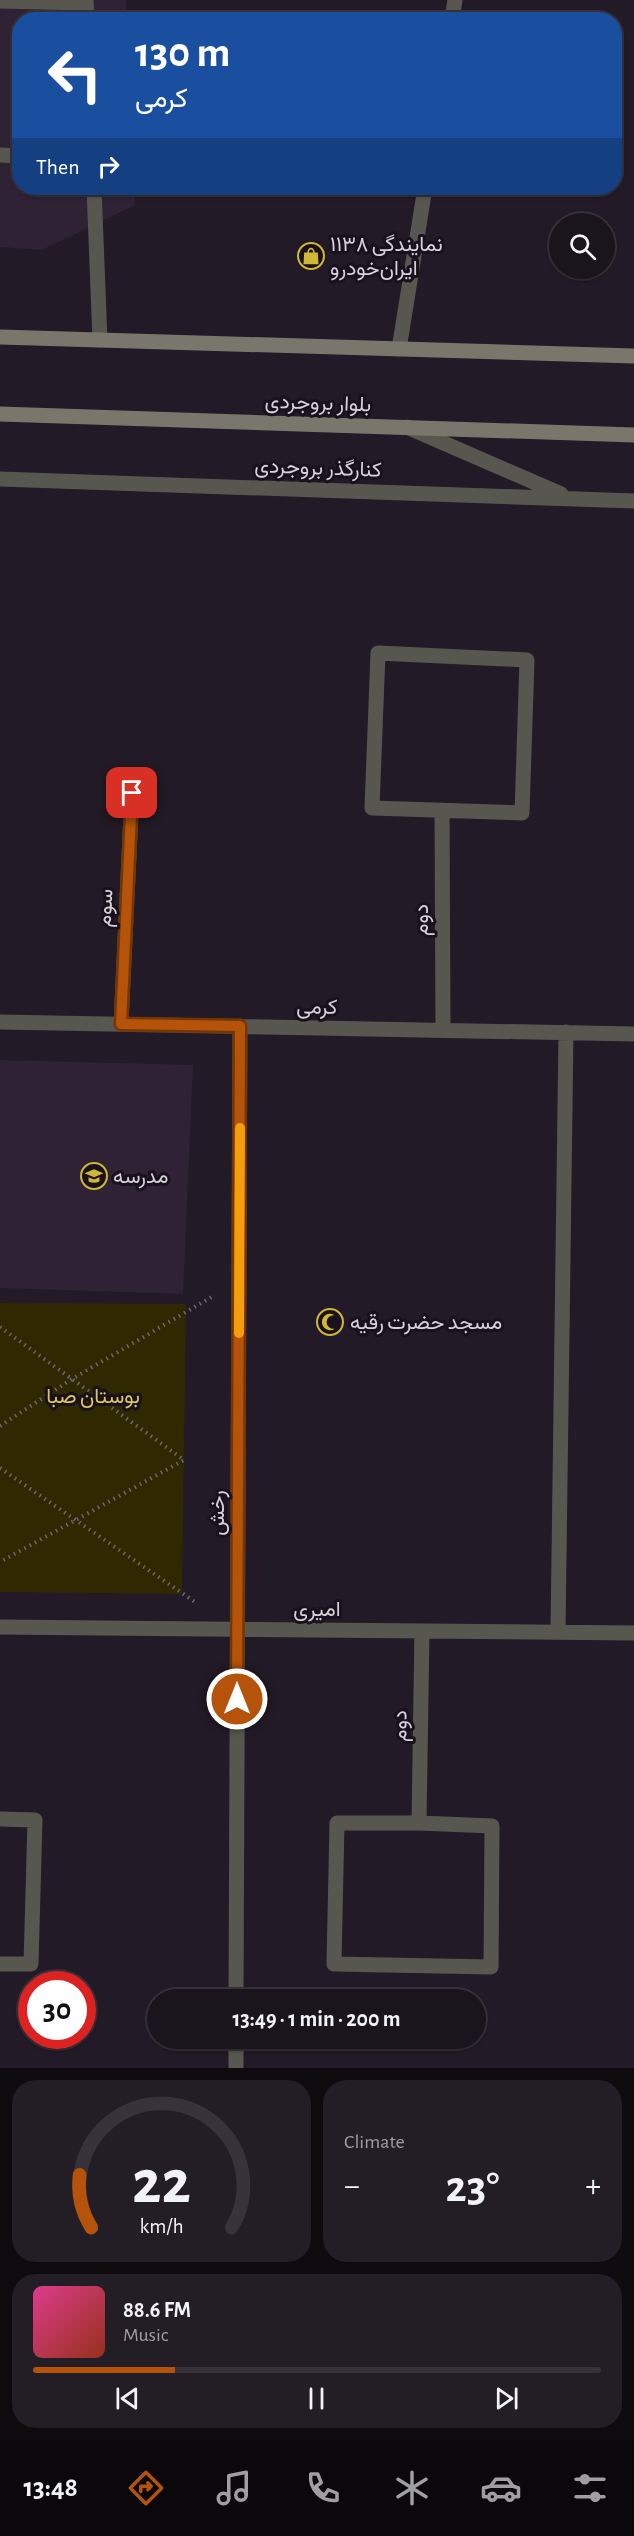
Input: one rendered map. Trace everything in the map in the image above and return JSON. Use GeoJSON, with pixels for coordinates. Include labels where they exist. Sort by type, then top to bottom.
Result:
{"type":"FeatureCollection","features":[{"type":"Feature","properties":{"kind":"main road"},"geometry":{"type":"LineString","coordinates":[[0,337],[634,356]]}},
{"type":"Feature","properties":{"kind":"main road","name":"بلوار بروجردی"},"geometry":{"type":"LineString","coordinates":[[0,414],[634,435]]}},
{"type":"Feature","properties":{"kind":"street"},"geometry":{"type":"LineString","coordinates":[[0,1],[86,1]]}},
{"type":"Feature","properties":{"kind":"street"},"geometry":{"type":"LineString","coordinates":[[94,195],[100,340]]}},
{"type":"Feature","properties":{"kind":"street"},"geometry":{"type":"LineString","coordinates":[[399,349],[424,195]]}},
{"type":"Feature","properties":{"kind":"street"},"geometry":{"type":"LineString","coordinates":[[407,427],[570,498]]}},
{"type":"Feature","properties":{"kind":"street","name":"کنارگذر بروجردی"},"geometry":{"type":"LineString","coordinates":[[0,479],[634,501]]}},
{"type":"Feature","properties":{"kind":"street"},"geometry":{"type":"LineString","coordinates":[[378,653],[527,660],[522,813],[442,810],[372,808],[378,653]]}},
{"type":"Feature","properties":{"kind":"street","name":"سوم"},"geometry":{"type":"LineString","coordinates":[[121,1024],[132,793]]}},
{"type":"Feature","properties":{"kind":"street","name":"دوم"},"geometry":{"type":"LineString","coordinates":[[442,810],[443,1030]]}},
{"type":"Feature","properties":{"kind":"street","name":"کرمی"},"geometry":{"type":"LineString","coordinates":[[0,1022],[634,1034]]}},
{"type":"Feature","properties":{"kind":"street","name":"رخش"},"geometry":{"type":"LineString","coordinates":[[236,1989],[240,1026]]}},
{"type":"Feature","properties":{"kind":"street"},"geometry":{"type":"LineString","coordinates":[[558,1632],[566,1032]]}},
{"type":"Feature","properties":{"kind":"street","name":"امیری"},"geometry":{"type":"LineString","coordinates":[[0,1627],[634,1633]]}},
{"type":"Feature","properties":{"kind":"street","name":"دوم"},"geometry":{"type":"LineString","coordinates":[[419,1822],[422,1631]]}},
{"type":"Feature","properties":{"kind":"street"},"geometry":{"type":"LineString","coordinates":[[0,1820],[35,1820],[31,1964],[0,1964]]}},
{"type":"Feature","properties":{"kind":"street"},"geometry":{"type":"LineString","coordinates":[[419,1822],[492,1826],[491,1967],[334,1964],[337,1823],[419,1822]]}},
{"type":"Feature","properties":{"kind":"street"},"geometry":{"type":"LineString","coordinates":[[236,2049],[236,2068]]}},
{"type":"Feature","properties":{"kind":"path"},"geometry":{"type":"LineString","coordinates":[[0,1426],[72,1379],[239,1281]]}},
{"type":"Feature","properties":{"kind":"path"},"geometry":{"type":"LineString","coordinates":[[0,1327],[184,1460],[0,1562]]}},
{"type":"Feature","properties":{"kind":"path"},"geometry":{"type":"LineString","coordinates":[[0,1468],[201,1606]]}},
{"type":"Feature","properties":{"kind":"shaded area"},"geometry":{"type":"Polygon","coordinates":[[[0,0],[126,0],[127,12],[12,12],[12,195],[134,195],[135,205],[42,250],[0,247],[0,0]]]}},
{"type":"Feature","properties":{"kind":"shaded area","name":"مدرسه"},"geometry":{"type":"Polygon","coordinates":[[[0,1060],[193,1065],[183,1294],[0,1288],[0,1060]]]}},
{"type":"Feature","properties":{"kind":"green space","name":"بوستان صبا"},"geometry":{"type":"Polygon","coordinates":[[[0,1303],[186,1304],[182,1594],[0,1592],[0,1303]]]}},
{"type":"Feature","properties":{"kind":"slow traffic"},"geometry":{"type":"LineString","coordinates":[[239,1333],[240,1128]]}},
{"type":"Feature","properties":{"kind":"place","name":"نمایندگی ۱۱۳۸ ایران‌خودرو"},"geometry":{"type":"Point","coordinates":[311,256]}},
{"type":"Feature","properties":{"kind":"place","name":"مدرسه"},"geometry":{"type":"Point","coordinates":[94,1176]}},
{"type":"Feature","properties":{"kind":"place","name":"مسجد حضرت رقیه"},"geometry":{"type":"Point","coordinates":[330,1322]}},
{"type":"Feature","properties":{"kind":"route"},"geometry":{"type":"LineString","coordinates":[[132,793],[121,1024],[240,1026],[237,1699]]}}]}
